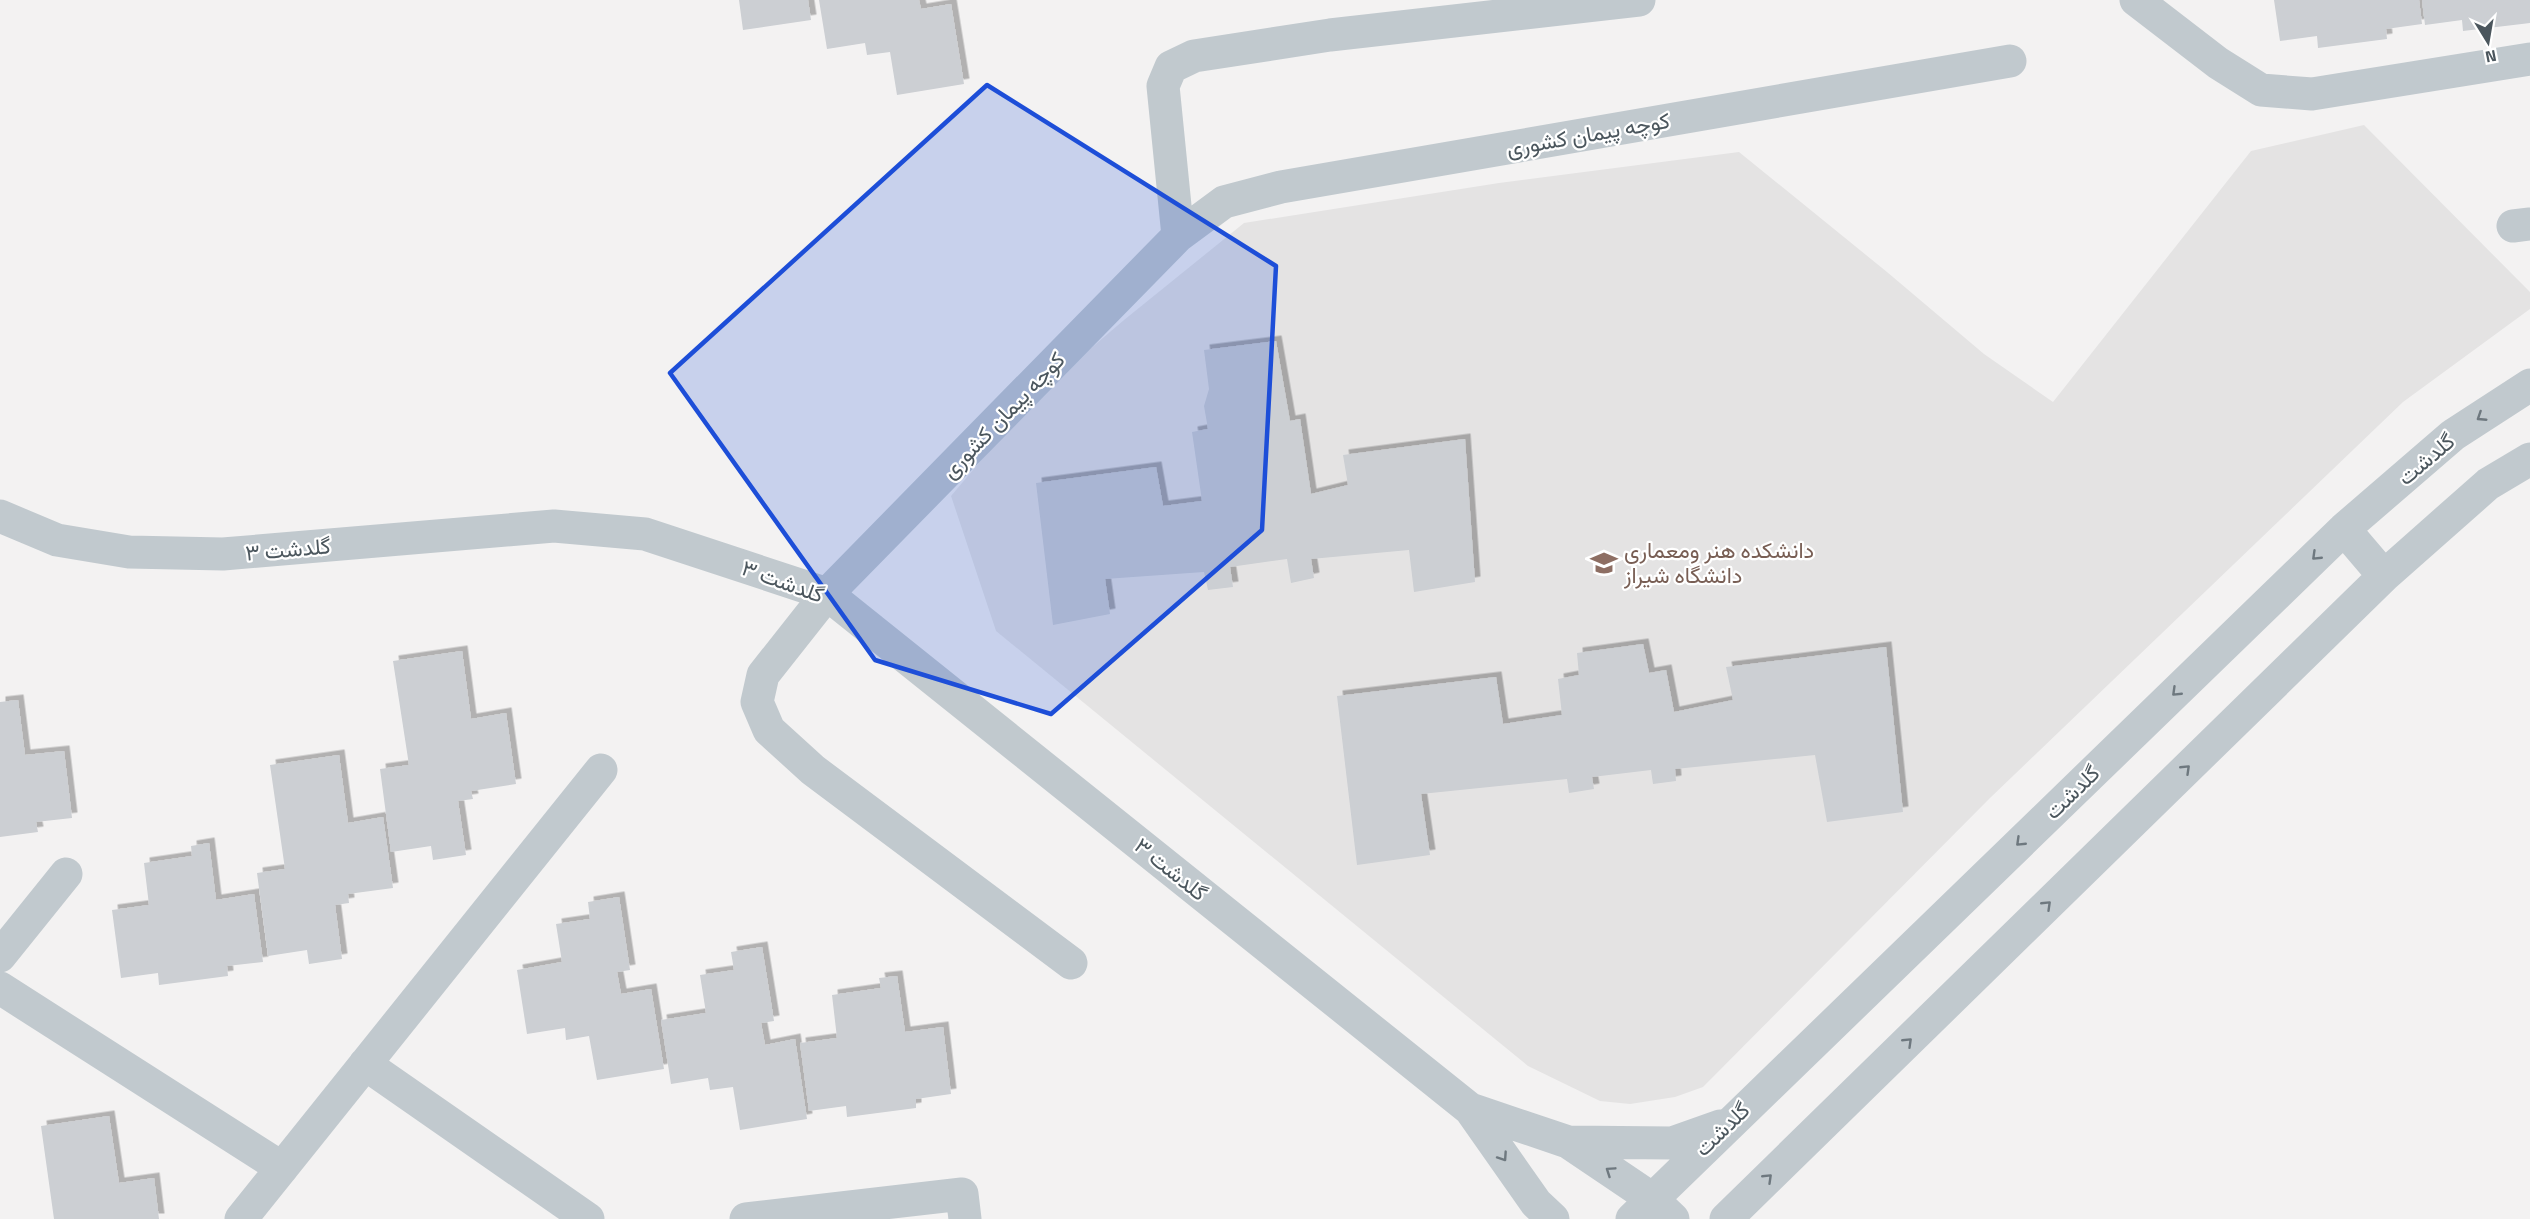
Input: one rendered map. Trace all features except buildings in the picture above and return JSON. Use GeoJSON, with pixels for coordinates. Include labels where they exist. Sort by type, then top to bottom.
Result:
{"type":"FeatureCollection","features":[{"type":"Feature","properties":{"kind":"street"},"geometry":{"type":"LineString","coordinates":[[1178,236],[1163,86],[1171,68],[1194,56],[1330,35],[1639,0]]}},
{"type":"Feature","properties":{"kind":"street"},"geometry":{"type":"LineString","coordinates":[[2136,0],[2218,63],[2261,90],[2312,94],[2530,58]]}},
{"type":"Feature","properties":{"kind":"street","name":"کوچه پیمان کشوری"},"geometry":{"type":"LineString","coordinates":[[1071,963],[813,770],[770,730],[757,702],[763,675],[827,594],[1178,236],[1224,202],[1281,187],[2010,62]]}},
{"type":"Feature","properties":{"kind":"street","name":"گلدشت"},"geometry":{"type":"LineString","coordinates":[[1652,1212],[1730,1122],[2344,529],[2453,435],[2530,385]]}},
{"type":"Feature","properties":{"kind":"street"},"geometry":{"type":"LineString","coordinates":[[1726,1219],[2384,576],[2488,484],[2530,459]]}},
{"type":"Feature","properties":{"kind":"street","name":"گلدشت ۳"},"geometry":{"type":"LineString","coordinates":[[0,516],[57,540],[129,552],[223,554],[554,526],[645,534],[827,594],[1470,1108]]}},
{"type":"Feature","properties":{"kind":"street"},"geometry":{"type":"LineString","coordinates":[[2344,529],[2384,576]]}},
{"type":"Feature","properties":{"kind":"street"},"geometry":{"type":"LineString","coordinates":[[241,1219],[601,770]]}},
{"type":"Feature","properties":{"kind":"street"},"geometry":{"type":"LineString","coordinates":[[0,956],[66,874]]}},
{"type":"Feature","properties":{"kind":"street"},"geometry":{"type":"LineString","coordinates":[[0,988],[282,1168]]}},
{"type":"Feature","properties":{"kind":"street"},"geometry":{"type":"LineString","coordinates":[[365,1064],[588,1219]]}},
{"type":"Feature","properties":{"kind":"street"},"geometry":{"type":"LineString","coordinates":[[1470,1108],[1568,1142],[1672,1143],[1730,1122]]}},
{"type":"Feature","properties":{"kind":"street"},"geometry":{"type":"LineString","coordinates":[[1470,1108],[1543,1214]]}},
{"type":"Feature","properties":{"kind":"street"},"geometry":{"type":"LineString","coordinates":[[1568,1142],[1652,1212]]}},
{"type":"Feature","properties":{"kind":"street"},"geometry":{"type":"LineString","coordinates":[[747,1219],[962,1194],[965,1219]]}},
{"type":"Feature","properties":{"kind":"highlighted area"},"geometry":{"type":"Polygon","coordinates":[[[987,85],[1276,266],[1262,530],[1051,714],[875,660],[670,373],[987,85]]]}},
{"type":"Feature","properties":{"kind":"shaded area","name":"دانشکده هنر‌ ومعماری دانشگاه شیراز"},"geometry":{"type":"Polygon","coordinates":[[[2364,125],[2530,292],[2530,309],[2403,402],[1990,798],[1703,1087],[1675,1097],[1630,1104],[1600,1101],[1528,1066],[996,631],[951,496],[1036,395],[1244,223],[1499,183],[1739,152],[1984,354],[2053,402],[2251,151],[2364,125]]]}},
{"type":"Feature","properties":{"kind":"place","name":"دانشکده هنر‌ ومعماری دانشگاه شیراز"},"geometry":{"type":"Point","coordinates":[1604,563]}}]}
